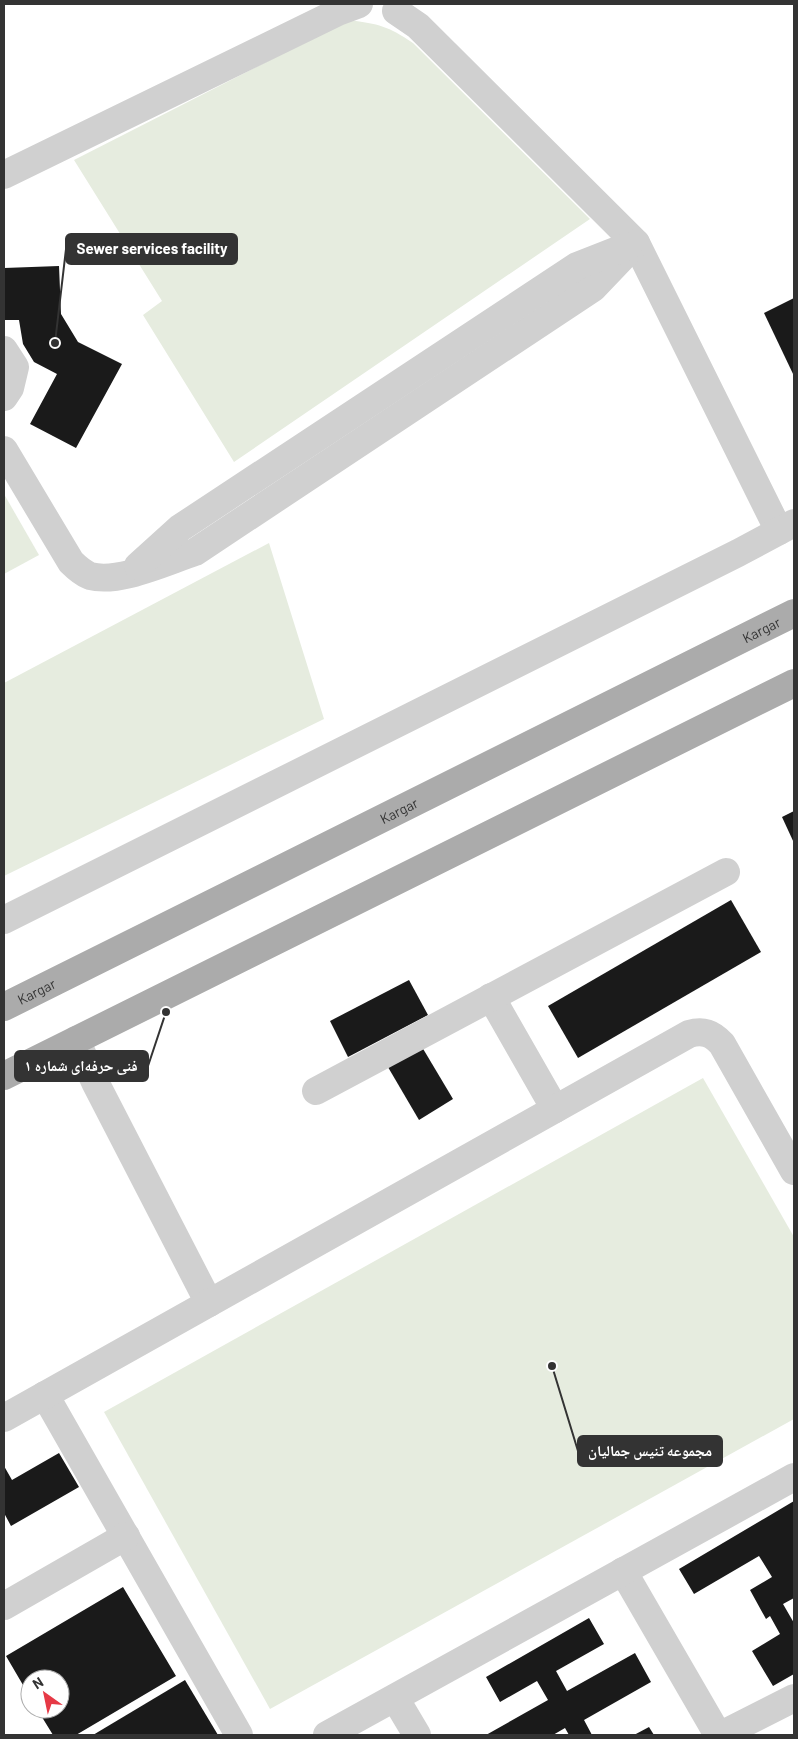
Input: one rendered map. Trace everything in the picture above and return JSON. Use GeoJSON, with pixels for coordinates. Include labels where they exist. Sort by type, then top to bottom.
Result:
{"type":"FeatureCollection","features":[{"type":"Feature","properties":{"kind":"main road","name":"Kargar"},"geometry":{"type":"LineString","coordinates":[[4,1007],[794,612]]}},
{"type":"Feature","properties":{"kind":"main road"},"geometry":{"type":"LineString","coordinates":[[4,1076],[794,683]]}},
{"type":"Feature","properties":{"kind":"lane"},"geometry":{"type":"LineString","coordinates":[[4,175],[340,11],[360,4],[369,11],[382,14],[400,7],[636,243],[787,527],[4,920]]}},
{"type":"Feature","properties":{"kind":"lane"},"geometry":{"type":"LineString","coordinates":[[4,450],[71,562],[88,575],[106,578],[127,575],[195,552],[593,288],[636,243]]}},
{"type":"Feature","properties":{"kind":"lane"},"geometry":{"type":"LineString","coordinates":[[4,350],[15,367],[10,388],[4,397]]}},
{"type":"Feature","properties":{"kind":"lane"},"geometry":{"type":"LineString","coordinates":[[316,1091],[726,872]]}},
{"type":"Feature","properties":{"kind":"lane"},"geometry":{"type":"LineString","coordinates":[[491,998],[555,1110]]}},
{"type":"Feature","properties":{"kind":"lane"},"geometry":{"type":"LineString","coordinates":[[4,1418],[689,1034],[707,1032],[715,1036],[722,1044],[794,1171]]}},
{"type":"Feature","properties":{"kind":"lane"},"geometry":{"type":"LineString","coordinates":[[76,1040],[95,1082],[210,1304]]}},
{"type":"Feature","properties":{"kind":"lane"},"geometry":{"type":"LineString","coordinates":[[45,1395],[239,1735]]}},
{"type":"Feature","properties":{"kind":"lane"},"geometry":{"type":"LineString","coordinates":[[327,1735],[794,1477]]}},
{"type":"Feature","properties":{"kind":"lane"},"geometry":{"type":"LineString","coordinates":[[4,1606],[126,1536]]}},
{"type":"Feature","properties":{"kind":"lane"},"geometry":{"type":"LineString","coordinates":[[623,1572],[719,1735],[794,1698]]}},
{"type":"Feature","properties":{"kind":"lane"},"geometry":{"type":"LineString","coordinates":[[395,1698],[417,1735]]}},
{"type":"Feature","properties":{"kind":"shaded area"},"geometry":{"type":"Polygon","coordinates":[[[349,20],[383,27],[413,43],[590,219],[234,462],[143,315],[162,301],[74,160],[349,20]]]}},
{"type":"Feature","properties":{"kind":"shaded area"},"geometry":{"type":"Polygon","coordinates":[[[4,494],[39,555],[4,574],[4,494]]]}},
{"type":"Feature","properties":{"kind":"shaded area"},"geometry":{"type":"Polygon","coordinates":[[[269,543],[324,719],[4,876],[4,683],[269,543]]]}},
{"type":"Feature","properties":{"kind":"shaded area"},"geometry":{"type":"Polygon","coordinates":[[[703,1078],[794,1237],[794,1419],[270,1709],[104,1412],[703,1078]]]}},
{"type":"Feature","properties":{"kind":"building"},"geometry":{"type":"Polygon","coordinates":[[[59,266],[61,314],[78,342],[122,364],[76,448],[30,424],[57,374],[34,362],[23,344],[19,320],[4,320],[4,268],[59,266]]]}},
{"type":"Feature","properties":{"kind":"building"},"geometry":{"type":"Polygon","coordinates":[[[794,298],[794,376],[764,313],[794,298]]]}},
{"type":"Feature","properties":{"kind":"building"},"geometry":{"type":"Polygon","coordinates":[[[794,811],[794,843],[782,817],[794,811]]]}},
{"type":"Feature","properties":{"kind":"building"},"geometry":{"type":"Polygon","coordinates":[[[731,900],[761,952],[578,1058],[548,1006],[731,900]]]}},
{"type":"Feature","properties":{"kind":"building"},"geometry":{"type":"Polygon","coordinates":[[[409,980],[428,1015],[348,1057],[330,1021],[409,980]]]}},
{"type":"Feature","properties":{"kind":"building"},"geometry":{"type":"Polygon","coordinates":[[[419,1042],[453,1099],[419,1120],[385,1062],[419,1042]]]}},
{"type":"Feature","properties":{"kind":"building"},"geometry":{"type":"Polygon","coordinates":[[[59,1453],[79,1487],[11,1526],[4,1513],[4,1466],[12,1480],[59,1453]]]}},
{"type":"Feature","properties":{"kind":"building"},"geometry":{"type":"Polygon","coordinates":[[[794,1501],[794,1598],[783,1604],[794,1623],[794,1674],[773,1686],[752,1651],[780,1634],[770,1616],[766,1619],[750,1590],[772,1577],[759,1556],[694,1594],[679,1569],[794,1501]]]}},
{"type":"Feature","properties":{"kind":"building"},"geometry":{"type":"Polygon","coordinates":[[[123,1587],[176,1676],[76,1735],[53,1735],[43,1719],[70,1719],[70,1669],[20,1669],[20,1680],[6,1656],[123,1587]]]}},
{"type":"Feature","properties":{"kind":"building"},"geometry":{"type":"Polygon","coordinates":[[[589,1618],[604,1644],[556,1671],[567,1691],[635,1653],[651,1682],[584,1720],[592,1735],[569,1735],[565,1728],[553,1735],[486,1735],[548,1700],[537,1681],[500,1702],[486,1677],[589,1618]]]}},
{"type":"Feature","properties":{"kind":"building"},"geometry":{"type":"Polygon","coordinates":[[[185,1680],[218,1735],[93,1735],[185,1680]]]}},
{"type":"Feature","properties":{"kind":"building"},"geometry":{"type":"Polygon","coordinates":[[[649,1727],[654,1735],[634,1735],[649,1727]]]}},
{"type":"Feature","properties":{"kind":"place","name":"Sewer services facility"},"geometry":{"type":"Point","coordinates":[55,343]}},
{"type":"Feature","properties":{"kind":"place","name":"فنی حرفه‌ای شماره ۱"},"geometry":{"type":"Point","coordinates":[166,1012]}},
{"type":"Feature","properties":{"kind":"place","name":"مجموعه تنیس جمالیان"},"geometry":{"type":"Point","coordinates":[552,1366]}}]}
